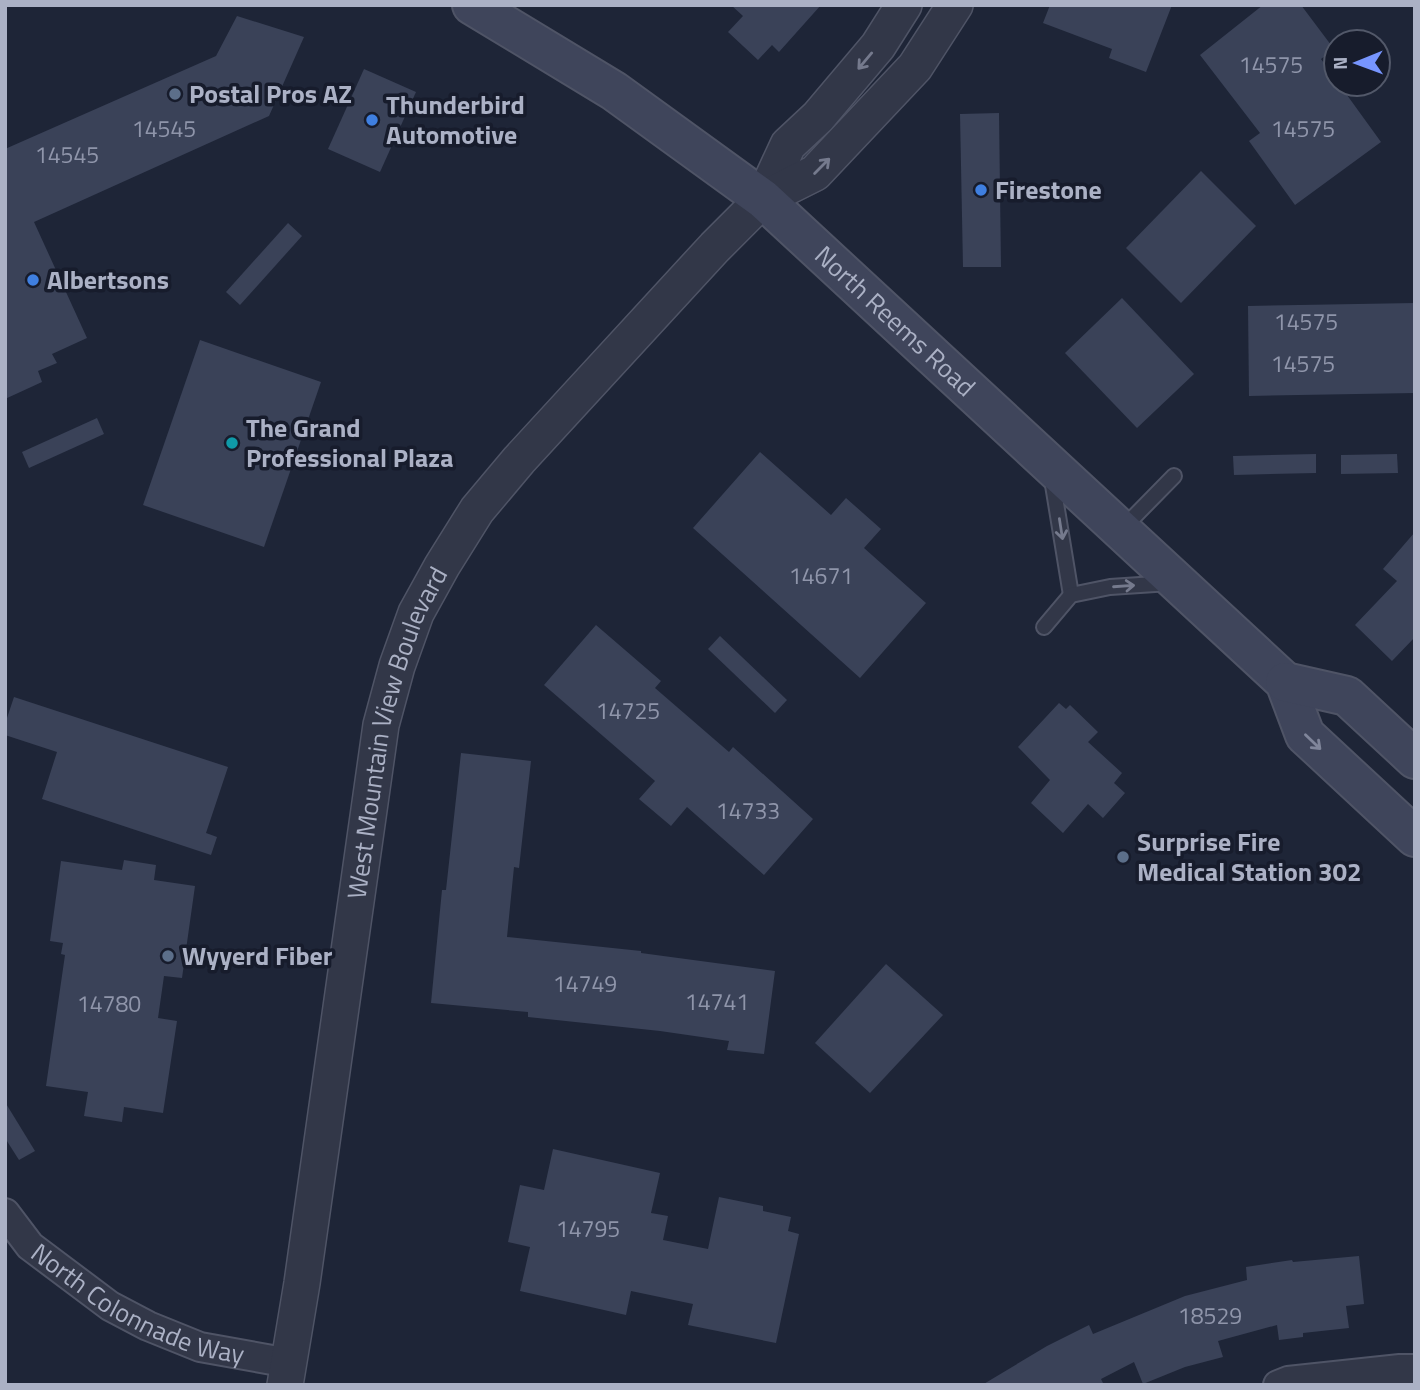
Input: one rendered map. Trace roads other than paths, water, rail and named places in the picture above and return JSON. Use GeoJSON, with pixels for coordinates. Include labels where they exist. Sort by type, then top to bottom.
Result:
{"type":"FeatureCollection","features":[{"type":"Feature","properties":{"kind":"main road","name":"North Reems Road"},"geometry":{"type":"LineString","coordinates":[[472,5],[614,91],[763,198],[1284,682],[1305,735],[1415,837]]}},
{"type":"Feature","properties":{"kind":"main road"},"geometry":{"type":"LineString","coordinates":[[1284,682],[1347,696],[1415,759]]}},
{"type":"Feature","properties":{"kind":"street","name":"West Mountain View Boulevard"},"geometry":{"type":"LineString","coordinates":[[287,1374],[381,725],[397,666],[416,613],[477,510],[519,460],[763,198],[788,145],[818,117],[870,56],[904,5]]}},
{"type":"Feature","properties":{"kind":"street","name":"West Mountain View Boulevard"},"geometry":{"type":"LineString","coordinates":[[763,198],[816,173],[915,66],[955,5]]}},
{"type":"Feature","properties":{"kind":"street","name":"North Colonnade Way"},"geometry":{"type":"LineString","coordinates":[[5,1213],[30,1246],[110,1306],[148,1326],[200,1347],[287,1374]]}},
{"type":"Feature","properties":{"kind":"street"},"geometry":{"type":"LineString","coordinates":[[1278,1385],[1288,1381],[1415,1369]]}},
{"type":"Feature","properties":{"kind":"lane"},"geometry":{"type":"LineString","coordinates":[[1050,464],[1071,595]]}},
{"type":"Feature","properties":{"kind":"lane"},"geometry":{"type":"LineString","coordinates":[[1122,529],[1174,477]]}},
{"type":"Feature","properties":{"kind":"lane"},"geometry":{"type":"LineString","coordinates":[[1044,628],[1071,595],[1110,587],[1178,583]]}},
{"type":"Feature","properties":{"kind":"place","name":"Postal Pros AZ"},"geometry":{"type":"Point","coordinates":[175,94]}},
{"type":"Feature","properties":{"kind":"place","name":"Thunderbird Automotive"},"geometry":{"type":"Point","coordinates":[372,120]}},
{"type":"Feature","properties":{"kind":"place","name":"Firestone"},"geometry":{"type":"Point","coordinates":[981,190]}},
{"type":"Feature","properties":{"kind":"place","name":"Albertsons"},"geometry":{"type":"Point","coordinates":[33,280]}},
{"type":"Feature","properties":{"kind":"place","name":"The Grand Professional Plaza"},"geometry":{"type":"Point","coordinates":[232,443]}},
{"type":"Feature","properties":{"kind":"place","name":"Surprise Fire Medical Station 302"},"geometry":{"type":"Point","coordinates":[1123,857]}},
{"type":"Feature","properties":{"kind":"place","name":"Wyyerd Fiber"},"geometry":{"type":"Point","coordinates":[168,956]}}]}
